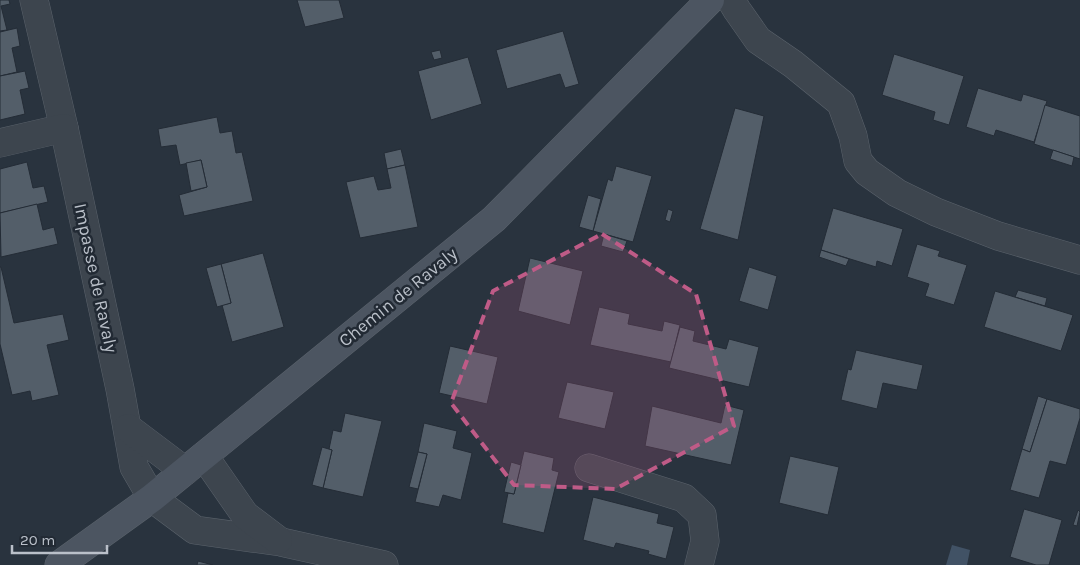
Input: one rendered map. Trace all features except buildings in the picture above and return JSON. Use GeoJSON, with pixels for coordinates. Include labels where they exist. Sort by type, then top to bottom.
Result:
{"type":"FeatureCollection","features":[{"type":"Feature","properties":{"kind":"street","name":"Impasse de Ravaly"},"geometry":{"type":"LineString","coordinates":[[34,0],[64,128],[128,428],[134,466],[152,498]]}},
{"type":"Feature","properties":{"kind":"street","name":"Chemin de Ravaly"},"geometry":{"type":"LineString","coordinates":[[60,565],[152,498],[494,219],[710,0]]}},
{"type":"Feature","properties":{"kind":"street"},"geometry":{"type":"LineString","coordinates":[[731,0],[758,40],[793,64],[841,103],[853,136],[858,160],[867,172],[897,193],[936,212],[998,236],[1080,260]]}},
{"type":"Feature","properties":{"kind":"street"},"geometry":{"type":"LineString","coordinates":[[0,143],[64,128]]}},
{"type":"Feature","properties":{"kind":"street"},"geometry":{"type":"LineString","coordinates":[[128,428],[194,463],[245,515],[281,542]]}},
{"type":"Feature","properties":{"kind":"street"},"geometry":{"type":"LineString","coordinates":[[589,468],[684,498],[702,515],[705,542],[699,565]]}},
{"type":"Feature","properties":{"kind":"street"},"geometry":{"type":"LineString","coordinates":[[152,498],[195,530],[281,542],[384,565]]}},
{"type":"Feature","properties":{"kind":"highlighted area"},"geometry":{"type":"Polygon","coordinates":[[[602,234],[696,294],[734,426],[615,489],[514,485],[451,403],[493,291],[602,234]]]}},
{"type":"Feature","properties":{"kind":"water"},"geometry":{"type":"Polygon","coordinates":[[[952,545],[970,550],[967,565],[946,565],[952,545]]]}}]}
